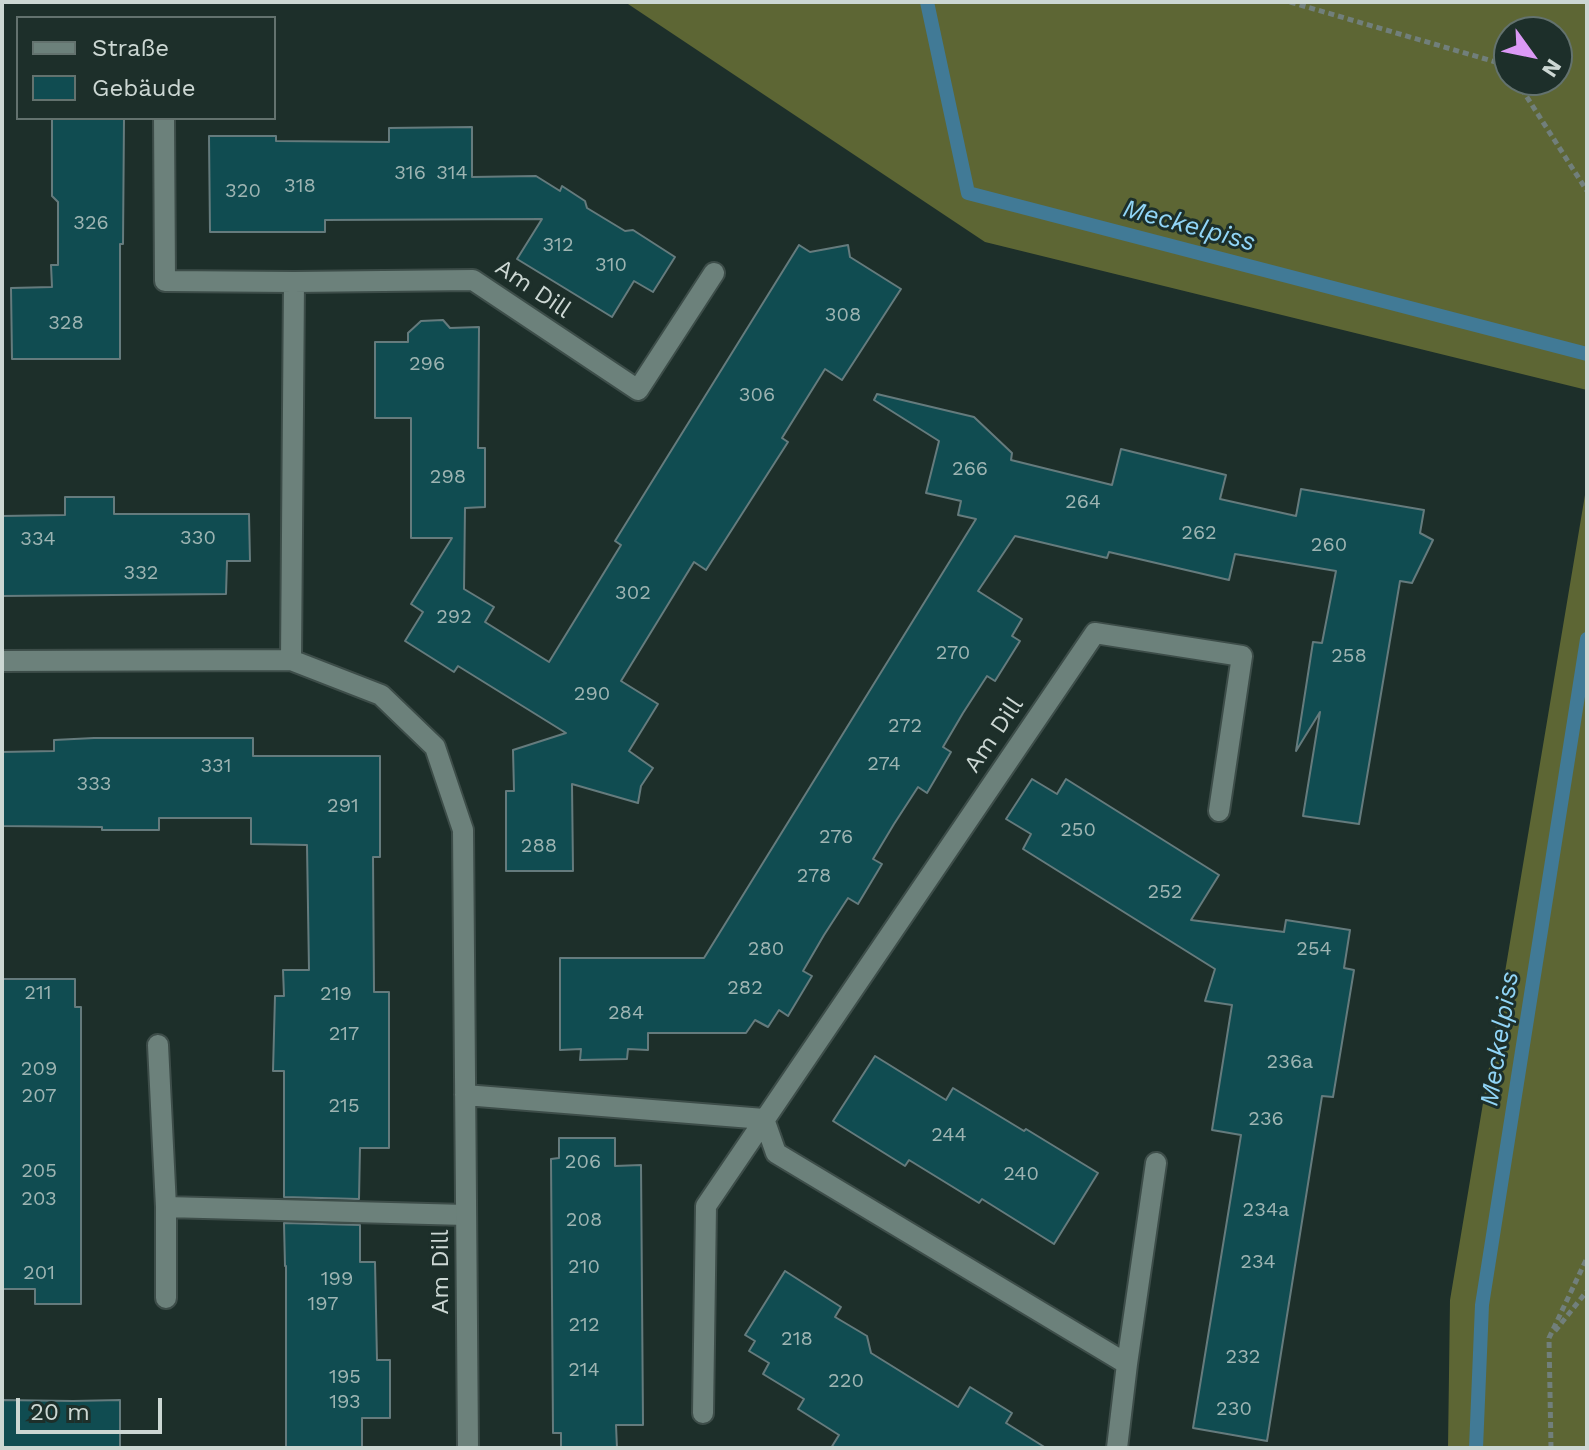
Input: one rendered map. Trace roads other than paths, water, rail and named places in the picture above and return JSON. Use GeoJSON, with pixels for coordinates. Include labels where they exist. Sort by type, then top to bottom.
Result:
{"type":"FeatureCollection","features":[{"type":"Feature","properties":{"kind":"street","name":"Am Dill"},"geometry":{"type":"LineString","coordinates":[[164,120],[165,281],[473,280],[638,390],[714,273]]}},
{"type":"Feature","properties":{"kind":"street"},"geometry":{"type":"LineString","coordinates":[[291,660],[294,282]]}},
{"type":"Feature","properties":{"kind":"street","name":"Am Dill"},"geometry":{"type":"LineString","coordinates":[[703,1413],[706,1206],[1095,633],[1242,656],[1219,811]]}},
{"type":"Feature","properties":{"kind":"street","name":"Am Dill"},"geometry":{"type":"LineString","coordinates":[[2,661],[291,660],[381,695],[435,747],[463,830],[468,1448]]}},
{"type":"Feature","properties":{"kind":"street"},"geometry":{"type":"LineString","coordinates":[[158,1045],[166,1207],[166,1298]]}},
{"type":"Feature","properties":{"kind":"street"},"geometry":{"type":"LineString","coordinates":[[465,1095],[764,1119],[776,1153],[1127,1364]]}},
{"type":"Feature","properties":{"kind":"street"},"geometry":{"type":"LineString","coordinates":[[1117,1448],[1156,1163]]}},
{"type":"Feature","properties":{"kind":"street"},"geometry":{"type":"LineString","coordinates":[[166,1207],[466,1215]]}},
{"type":"Feature","properties":{"kind":"waterway","name":"Meckelpiss"},"geometry":{"type":"LineString","coordinates":[[927,2],[968,193],[1587,354]]}},
{"type":"Feature","properties":{"kind":"waterway","name":"Meckelpiss"},"geometry":{"type":"LineString","coordinates":[[1476,1448],[1482,1305],[1587,639]]}}]}
